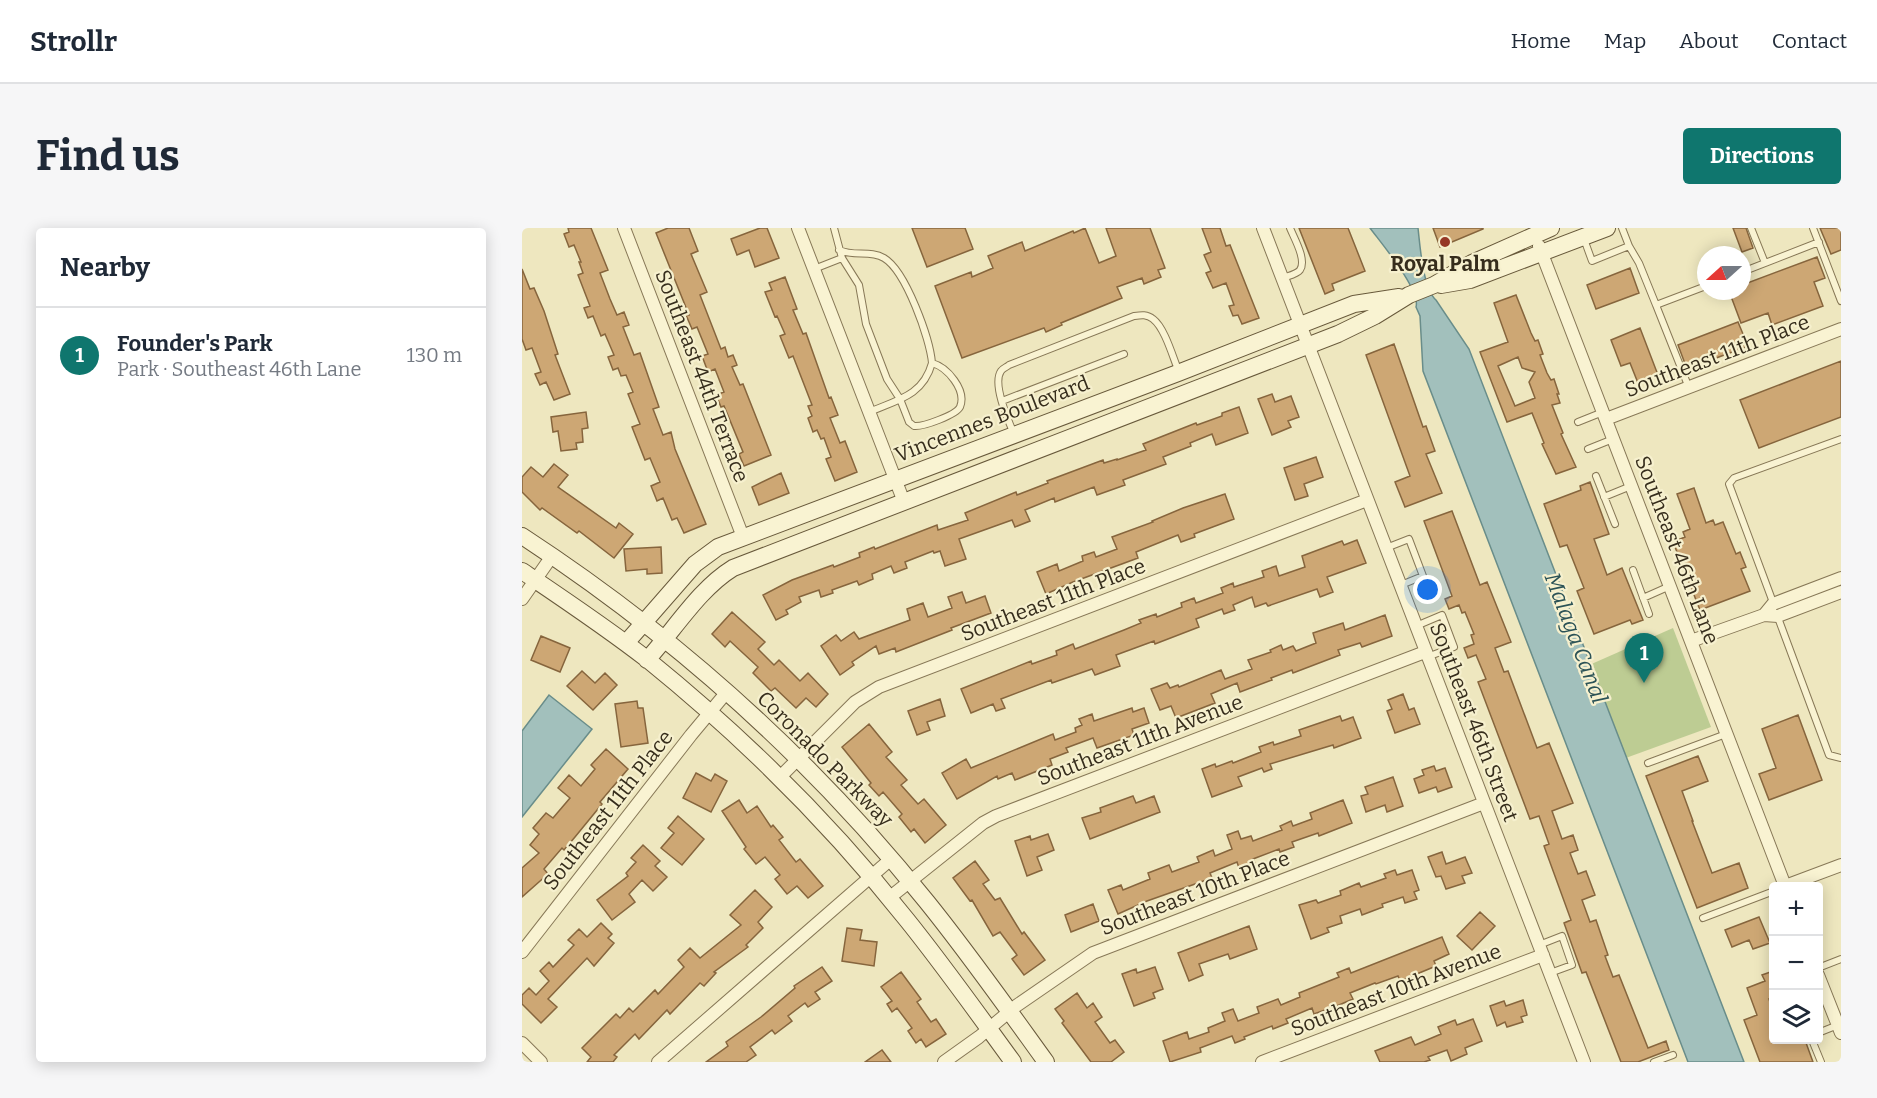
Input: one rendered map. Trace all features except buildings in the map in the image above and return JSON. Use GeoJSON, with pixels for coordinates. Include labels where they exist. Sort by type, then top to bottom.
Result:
{"type":"FeatureCollection","features":[{"type":"Feature","properties":{"kind":"street","name":"Southeast 44th Terrace"},"geometry":{"type":"LineString","coordinates":[[624,228],[742,537]]}},
{"type":"Feature","properties":{"kind":"street"},"geometry":{"type":"LineString","coordinates":[[798,228],[904,502]]}},
{"type":"Feature","properties":{"kind":"street","name":"Southeast 46th Street"},"geometry":{"type":"LineString","coordinates":[[1263,228],[1584,1062]]}},
{"type":"Feature","properties":{"kind":"street","name":"Vincennes Boulevard"},"geometry":{"type":"LineString","coordinates":[[647,660],[706,588],[734,568],[1338,334],[1375,316],[1409,295],[1434,285],[1443,278],[1534,232],[1551,228]]}},
{"type":"Feature","properties":{"kind":"street","name":"Vincennes Boulevard"},"geometry":{"type":"LineString","coordinates":[[1434,285],[1447,285],[1470,279],[1607,228]]}},
{"type":"Feature","properties":{"kind":"street","name":"Southeast 46th Lane"},"geometry":{"type":"LineString","coordinates":[[1534,232],[1783,882]]}},
{"type":"Feature","properties":{"kind":"street","name":"Vincennes Boulevard"},"geometry":{"type":"LineString","coordinates":[[626,643],[695,564],[718,547],[1179,373],[1354,304],[1409,295]]}},
{"type":"Feature","properties":{"kind":"street","name":"Southeast 11th Place"},"geometry":{"type":"LineString","coordinates":[[1605,415],[1689,388],[1841,329]]}},
{"type":"Feature","properties":{"kind":"street","name":"Southeast 11th Place"},"geometry":{"type":"LineString","coordinates":[[779,778],[855,702],[879,687],[1367,500]]}},
{"type":"Feature","properties":{"kind":"street","name":"Coronado Parkway"},"geometry":{"type":"LineString","coordinates":[[522,536],[666,639],[797,758],[910,881],[951,932],[1046,1062]]}},
{"type":"Feature","properties":{"kind":"street"},"geometry":{"type":"LineString","coordinates":[[522,599],[529,576],[552,556]]}},
{"type":"Feature","properties":{"kind":"street"},"geometry":{"type":"LineString","coordinates":[[529,576],[585,612],[626,643],[710,713],[779,778],[889,898],[1013,1062]]}},
{"type":"Feature","properties":{"kind":"street"},"geometry":{"type":"LineString","coordinates":[[1691,641],[1764,615],[1837,580]]}},
{"type":"Feature","properties":{"kind":"street"},"geometry":{"type":"LineString","coordinates":[[1775,610],[1839,593]]}},
{"type":"Feature","properties":{"kind":"street","name":"Southeast 11th Avenue"},"geometry":{"type":"LineString","coordinates":[[889,898],[983,823],[996,816],[1426,654]]}},
{"type":"Feature","properties":{"kind":"street","name":"Southeast 11th Place"},"geometry":{"type":"LineString","coordinates":[[522,952],[726,693]]}},
{"type":"Feature","properties":{"kind":"street","name":"Southeast 10th Place"},"geometry":{"type":"LineString","coordinates":[[944,1062],[1009,1011],[1093,953],[1484,803]]}},
{"type":"Feature","properties":{"kind":"street"},"geometry":{"type":"LineString","coordinates":[[658,1062],[891,859]]}},
{"type":"Feature","properties":{"kind":"street"},"geometry":{"type":"LineString","coordinates":[[1796,882],[1841,866]]}},
{"type":"Feature","properties":{"kind":"street","name":"Southeast 10th Avenue"},"geometry":{"type":"LineString","coordinates":[[1262,1062],[1541,950]]}},
{"type":"Feature","properties":{"kind":"street"},"geometry":{"type":"LineString","coordinates":[[1823,988],[1839,1029]]}},
{"type":"Feature","properties":{"kind":"street"},"geometry":{"type":"LineString","coordinates":[[522,1043],[541,1062]]}},
{"type":"Feature","properties":{"kind":"lane"},"geometry":{"type":"LineString","coordinates":[[834,228],[839,250],[859,285],[866,324],[887,379],[900,399],[909,422],[914,426],[920,426],[954,413],[960,408],[961,400],[954,379],[947,370],[932,363]]}},
{"type":"Feature","properties":{"kind":"lane"},"geometry":{"type":"LineString","coordinates":[[1283,278],[1297,272],[1302,264],[1302,258],[1290,228]]}},
{"type":"Feature","properties":{"kind":"lane"},"geometry":{"type":"LineString","coordinates":[[1622,228],[1639,262],[1689,388]]}},
{"type":"Feature","properties":{"kind":"lane"},"geometry":{"type":"LineString","coordinates":[[1751,228],[1765,263]]}},
{"type":"Feature","properties":{"kind":"lane"},"geometry":{"type":"LineString","coordinates":[[1813,228],[1841,301]]}},
{"type":"Feature","properties":{"kind":"lane"},"geometry":{"type":"LineString","coordinates":[[1583,237],[1592,261],[1629,246]]}},
{"type":"Feature","properties":{"kind":"lane"},"geometry":{"type":"LineString","coordinates":[[1751,268],[1819,242]]}},
{"type":"Feature","properties":{"kind":"lane"},"geometry":{"type":"LineString","coordinates":[[839,250],[853,255],[874,254],[883,257],[893,265],[907,288],[927,339],[932,363],[923,385],[914,392],[869,411]]}},
{"type":"Feature","properties":{"kind":"lane"},"geometry":{"type":"LineString","coordinates":[[814,269],[843,258]]}},
{"type":"Feature","properties":{"kind":"lane"},"geometry":{"type":"LineString","coordinates":[[1656,305],[1697,289]]}},
{"type":"Feature","properties":{"kind":"lane"},"geometry":{"type":"LineString","coordinates":[[1014,434],[998,382],[1001,371],[1010,365],[1134,316],[1144,315],[1154,319],[1179,373]]}},
{"type":"Feature","properties":{"kind":"lane"},"geometry":{"type":"LineString","coordinates":[[1002,401],[1124,354]]}},
{"type":"Feature","properties":{"kind":"lane"},"geometry":{"type":"LineString","coordinates":[[1578,422],[1605,415]]}},
{"type":"Feature","properties":{"kind":"lane"},"geometry":{"type":"LineString","coordinates":[[1588,449],[1614,439]]}},
{"type":"Feature","properties":{"kind":"lane"},"geometry":{"type":"LineString","coordinates":[[1841,439],[1734,478],[1729,484],[1829,755],[1841,758]]}},
{"type":"Feature","properties":{"kind":"lane"},"geometry":{"type":"LineString","coordinates":[[1596,476],[1615,524]]}},
{"type":"Feature","properties":{"kind":"lane"},"geometry":{"type":"LineString","coordinates":[[1604,497],[1631,485]]}},
{"type":"Feature","properties":{"kind":"lane"},"geometry":{"type":"LineString","coordinates":[[1386,548],[1409,539],[1424,576],[1401,585]]}},
{"type":"Feature","properties":{"kind":"lane"},"geometry":{"type":"LineString","coordinates":[[1633,570],[1649,615]]}},
{"type":"Feature","properties":{"kind":"lane"},"geometry":{"type":"LineString","coordinates":[[1837,580],[1839,593]]}},
{"type":"Feature","properties":{"kind":"lane"},"geometry":{"type":"LineString","coordinates":[[1643,598],[1670,586]]}},
{"type":"Feature","properties":{"kind":"lane"},"geometry":{"type":"LineString","coordinates":[[1416,626],[1442,615],[1454,647],[1426,654]]}},
{"type":"Feature","properties":{"kind":"lane"},"geometry":{"type":"LineString","coordinates":[[1648,764],[1726,734]]}},
{"type":"Feature","properties":{"kind":"lane"},"geometry":{"type":"LineString","coordinates":[[1702,918],[1769,893]]}},
{"type":"Feature","properties":{"kind":"lane"},"geometry":{"type":"LineString","coordinates":[[1541,950],[1562,936],[1572,965],[1550,973]]}},
{"type":"Feature","properties":{"kind":"lane"},"geometry":{"type":"LineString","coordinates":[[1823,966],[1841,959]]}},
{"type":"Feature","properties":{"kind":"lane"},"geometry":{"type":"LineString","coordinates":[[1823,1032],[1839,1029]]}},
{"type":"Feature","properties":{"kind":"lane"},"geometry":{"type":"LineString","coordinates":[[1814,1044],[1821,1062]]}},
{"type":"Feature","properties":{"kind":"lane"},"geometry":{"type":"LineString","coordinates":[[1654,1062],[1673,1055]]}},
{"type":"Feature","properties":{"kind":"green space"},"geometry":{"type":"Polygon","coordinates":[[[1673,628],[1711,727],[1623,759],[1587,666],[1673,628]]]}},
{"type":"Feature","properties":{"kind":"water","name":"Malaga Canal"},"geometry":{"type":"Polygon","coordinates":[[[1370,228],[1418,228],[1428,287],[1469,349],[1744,1062],[1688,1062],[1423,371],[1420,316],[1416,307],[1416,299],[1407,278],[1370,228]]]}},
{"type":"Feature","properties":{"kind":"water"},"geometry":{"type":"Polygon","coordinates":[[[549,695],[592,729],[522,817],[522,731],[549,695]]]}},
{"type":"Feature","properties":{"kind":"place","name":"Royal Palm"},"geometry":{"type":"Point","coordinates":[1445,242]}},
{"type":"Feature","properties":{"kind":"place","name":"Founder's Park"},"geometry":{"type":"Point","coordinates":[1644,683]}}]}
